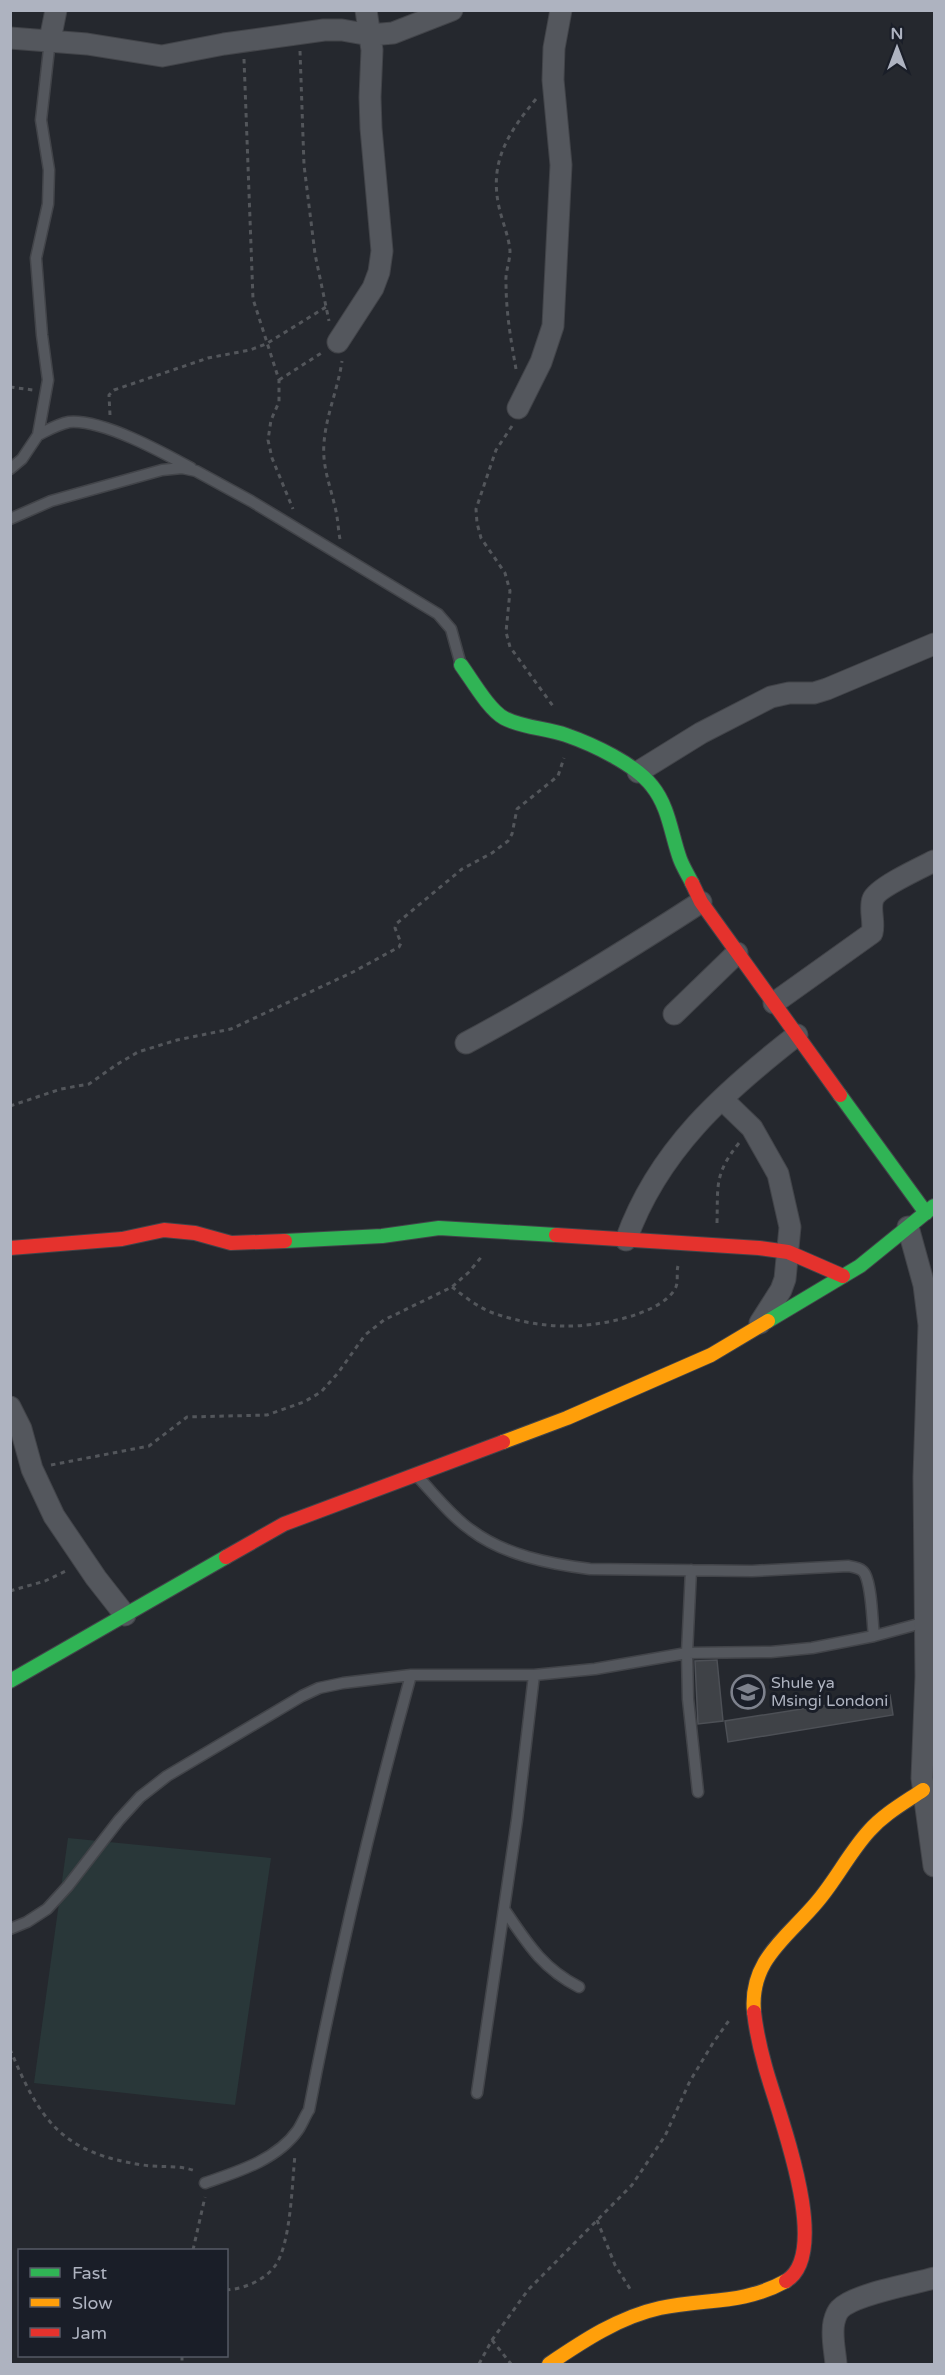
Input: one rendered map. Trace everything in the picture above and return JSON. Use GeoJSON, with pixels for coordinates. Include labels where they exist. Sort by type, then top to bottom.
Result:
{"type":"FeatureCollection","features":[{"type":"Feature","properties":{"kind":"street"},"geometry":{"type":"LineString","coordinates":[[50,40],[56,10]]}},
{"type":"Feature","properties":{"kind":"street"},"geometry":{"type":"LineString","coordinates":[[338,342],[373,288],[379,272],[382,251],[371,129],[372,50],[366,10]]}},
{"type":"Feature","properties":{"kind":"street"},"geometry":{"type":"LineString","coordinates":[[10,38],[100,45],[162,56],[243,42],[335,30],[370,35],[404,30],[452,10]]}},
{"type":"Feature","properties":{"kind":"street"},"geometry":{"type":"LineString","coordinates":[[518,408],[541,362],[553,326],[561,165],[553,80],[554,48],[561,10]]}},
{"type":"Feature","properties":{"kind":"street"},"geometry":{"type":"LineString","coordinates":[[638,772],[701,733],[771,698],[789,693],[814,693],[827,689],[934,644]]}},
{"type":"Feature","properties":{"kind":"street"},"geometry":{"type":"LineString","coordinates":[[10,1681],[284,1524],[567,1418],[711,1355],[860,1266],[930,1209],[797,1035],[701,902],[680,859],[668,814],[652,786],[626,763],[567,735],[506,719],[497,713],[461,665]]}},
{"type":"Feature","properties":{"kind":"street"},"geometry":{"type":"LineString","coordinates":[[774,1003],[872,933],[872,904],[877,893],[934,861]]}},
{"type":"Feature","properties":{"kind":"street"},"geometry":{"type":"LineString","coordinates":[[466,1043],[528,1009],[701,902]]}},
{"type":"Feature","properties":{"kind":"street"},"geometry":{"type":"LineString","coordinates":[[674,1014],[737,952]]}},
{"type":"Feature","properties":{"kind":"street"},"geometry":{"type":"LineString","coordinates":[[626,1240],[637,1208],[655,1177],[686,1134],[746,1075],[797,1035]]}},
{"type":"Feature","properties":{"kind":"street"},"geometry":{"type":"LineString","coordinates":[[722,1099],[752,1128],[778,1174],[790,1227],[785,1279],[781,1290],[757,1328]]}},
{"type":"Feature","properties":{"kind":"street"},"geometry":{"type":"LineString","coordinates":[[908,1227],[924,1285],[929,1325],[930,1523],[926,1623],[930,1677],[923,1790],[934,1861]]}},
{"type":"Feature","properties":{"kind":"street"},"geometry":{"type":"LineString","coordinates":[[10,1248],[122,1239],[164,1230],[195,1233],[231,1243],[382,1236],[439,1228],[788,1252],[843,1276]]}},
{"type":"Feature","properties":{"kind":"street"},"geometry":{"type":"LineString","coordinates":[[10,1407],[21,1429],[32,1469],[54,1516],[125,1615]]}},
{"type":"Feature","properties":{"kind":"street"},"geometry":{"type":"LineString","coordinates":[[549,2364],[593,2337],[646,2311],[674,2305],[722,2302],[751,2297],[774,2288],[794,2276],[803,2256],[804,2205],[796,2170],[764,2066],[753,2007],[755,1983],[765,1961],[818,1901],[869,1832],[889,1812],[923,1790]]}},
{"type":"Feature","properties":{"kind":"street"},"geometry":{"type":"LineString","coordinates":[[836,2364],[833,2336],[834,2321],[839,2309],[866,2296],[934,2278]]}},
{"type":"Feature","properties":{"kind":"lane"},"geometry":{"type":"LineString","coordinates":[[10,469],[22,459],[38,435],[48,380],[36,258],[48,204],[49,170],[41,120],[50,40]]}},
{"type":"Feature","properties":{"kind":"lane"},"geometry":{"type":"LineString","coordinates":[[38,435],[66,423],[76,422],[144,442],[438,614],[451,629],[461,665]]}},
{"type":"Feature","properties":{"kind":"lane"},"geometry":{"type":"LineString","coordinates":[[10,519],[51,501],[162,470],[183,468],[196,471]]}},
{"type":"Feature","properties":{"kind":"lane"},"geometry":{"type":"LineString","coordinates":[[416,1474],[471,1531],[518,1554],[564,1565],[590,1569],[752,1571],[848,1566],[861,1569],[868,1586],[874,1636]]}},
{"type":"Feature","properties":{"kind":"lane"},"geometry":{"type":"LineString","coordinates":[[691,1570],[687,1653],[688,1699],[698,1792]]}},
{"type":"Feature","properties":{"kind":"lane"},"geometry":{"type":"LineString","coordinates":[[10,1929],[27,1922],[47,1909],[68,1886],[118,1820],[140,1797],[167,1776],[319,1688],[411,1675],[534,1675],[595,1669],[687,1653],[771,1652],[812,1648],[926,1623]]}},
{"type":"Feature","properties":{"kind":"lane"},"geometry":{"type":"LineString","coordinates":[[205,2183],[247,2169],[280,2148],[297,2131],[309,2110],[340,1954],[387,1761],[411,1675]]}},
{"type":"Feature","properties":{"kind":"lane"},"geometry":{"type":"LineString","coordinates":[[477,2093],[504,1909],[534,1675]]}},
{"type":"Feature","properties":{"kind":"lane"},"geometry":{"type":"LineString","coordinates":[[504,1909],[520,1934],[552,1971],[579,1987]]}},
{"type":"Feature","properties":{"kind":"path"},"geometry":{"type":"LineString","coordinates":[[299,34],[304,165],[315,254],[328,321],[338,342],[342,362],[327,417],[324,468],[336,510],[343,557]]}},
{"type":"Feature","properties":{"kind":"path"},"geometry":{"type":"LineString","coordinates":[[243,42],[250,270],[253,299],[279,380],[279,402],[268,440],[272,458],[290,505],[297,513]]}},
{"type":"Feature","properties":{"kind":"path"},"geometry":{"type":"LineString","coordinates":[[111,431],[110,392],[208,358],[250,350],[266,344],[326,307]]}},
{"type":"Feature","properties":{"kind":"path"},"geometry":{"type":"LineString","coordinates":[[279,380],[338,342]]}},
{"type":"Feature","properties":{"kind":"path"},"geometry":{"type":"LineString","coordinates":[[10,387],[46,391]]}},
{"type":"Feature","properties":{"kind":"path"},"geometry":{"type":"LineString","coordinates":[[10,1106],[61,1089],[89,1084],[138,1052],[177,1040],[231,1029],[353,972],[399,947],[396,924],[462,869],[492,853],[508,841],[512,834],[517,809],[558,776],[562,768],[567,735]]}},
{"type":"Feature","properties":{"kind":"path"},"geometry":{"type":"LineString","coordinates":[[452,1287],[494,1313],[524,1321],[565,1326],[605,1323],[639,1313],[667,1299],[678,1284],[677,1267],[706,1245],[715,1234],[716,1185],[722,1167],[752,1128]]}},
{"type":"Feature","properties":{"kind":"path"},"geometry":{"type":"LineString","coordinates":[[32,1469],[149,1446],[187,1417],[267,1414],[304,1402],[321,1392],[338,1373],[365,1335],[384,1320],[452,1287],[470,1272],[502,1232]]}},
{"type":"Feature","properties":{"kind":"path"},"geometry":{"type":"LineString","coordinates":[[10,1591],[45,1581],[84,1560]]}},
{"type":"Feature","properties":{"kind":"path"},"geometry":{"type":"LineString","coordinates":[[479,2364],[492,2340],[528,2290],[632,2185],[665,2136],[690,2081],[712,2043],[731,2017]]}},
{"type":"Feature","properties":{"kind":"path"},"geometry":{"type":"LineString","coordinates":[[10,2049],[25,2084],[40,2108],[55,2128],[75,2144],[94,2155],[124,2162],[195,2171],[201,2176],[205,2183],[206,2193],[193,2249]]}},
{"type":"Feature","properties":{"kind":"path"},"geometry":{"type":"LineString","coordinates":[[228,2290],[254,2283],[274,2267],[282,2255],[289,2215],[297,2131]]}},
{"type":"Feature","properties":{"kind":"path"},"geometry":{"type":"LineString","coordinates":[[597,2220],[615,2265],[646,2311]]}},
{"type":"Feature","properties":{"kind":"path"},"geometry":{"type":"LineString","coordinates":[[492,2340],[512,2364]]}},
{"type":"Feature","properties":{"kind":"shaded area"},"geometry":{"type":"Polygon","coordinates":[[[68,1838],[271,1858],[235,2105],[34,2083],[68,1838]]]}},
{"type":"Feature","properties":{"kind":"building"},"geometry":{"type":"Polygon","coordinates":[[[717,1660],[723,1721],[698,1724],[695,1661],[717,1660]]]}},
{"type":"Feature","properties":{"kind":"building"},"geometry":{"type":"Polygon","coordinates":[[[890,1695],[893,1715],[728,1742],[725,1721],[890,1695]]]}},
{"type":"Feature","properties":{"kind":"traffic: fast"},"geometry":{"type":"LineString","coordinates":[[461,665],[487,702],[504,718],[519,724],[559,733],[588,744],[624,763],[644,778],[658,794],[680,859],[692,883]]}},
{"type":"Feature","properties":{"kind":"traffic: fast"},"geometry":{"type":"LineString","coordinates":[[840,1095],[926,1213]]}},
{"type":"Feature","properties":{"kind":"traffic: fast"},"geometry":{"type":"LineString","coordinates":[[768,1321],[860,1266],[934,1206]]}},
{"type":"Feature","properties":{"kind":"traffic: fast"},"geometry":{"type":"LineString","coordinates":[[285,1241],[382,1236],[439,1228],[556,1235]]}},
{"type":"Feature","properties":{"kind":"traffic: fast"},"geometry":{"type":"LineString","coordinates":[[10,1681],[226,1557]]}},
{"type":"Feature","properties":{"kind":"traffic: slow"},"geometry":{"type":"LineString","coordinates":[[503,1442],[567,1418],[711,1355],[768,1321]]}},
{"type":"Feature","properties":{"kind":"traffic: slow"},"geometry":{"type":"LineString","coordinates":[[754,2012],[754,1994],[758,1978],[773,1951],[824,1894],[869,1831],[888,1814],[923,1790]]}},
{"type":"Feature","properties":{"kind":"traffic: slow"},"geometry":{"type":"LineString","coordinates":[[549,2364],[602,2331],[630,2317],[660,2308],[754,2294],[786,2281]]}},
{"type":"Feature","properties":{"kind":"traffic: jam"},"geometry":{"type":"LineString","coordinates":[[692,883],[701,902],[840,1095]]}},
{"type":"Feature","properties":{"kind":"traffic: jam"},"geometry":{"type":"LineString","coordinates":[[10,1248],[122,1239],[164,1230],[195,1233],[231,1243],[285,1241]]}},
{"type":"Feature","properties":{"kind":"traffic: jam"},"geometry":{"type":"LineString","coordinates":[[556,1235],[759,1248],[788,1252],[843,1276]]}},
{"type":"Feature","properties":{"kind":"traffic: jam"},"geometry":{"type":"LineString","coordinates":[[226,1557],[284,1524],[503,1442]]}},
{"type":"Feature","properties":{"kind":"traffic: jam"},"geometry":{"type":"LineString","coordinates":[[754,2012],[761,2052],[798,2178],[803,2211],[805,2241],[799,2265],[786,2281]]}},
{"type":"Feature","properties":{"kind":"place","name":"Shule ya Msingi Londoni"},"geometry":{"type":"Point","coordinates":[748,1692]}}]}
